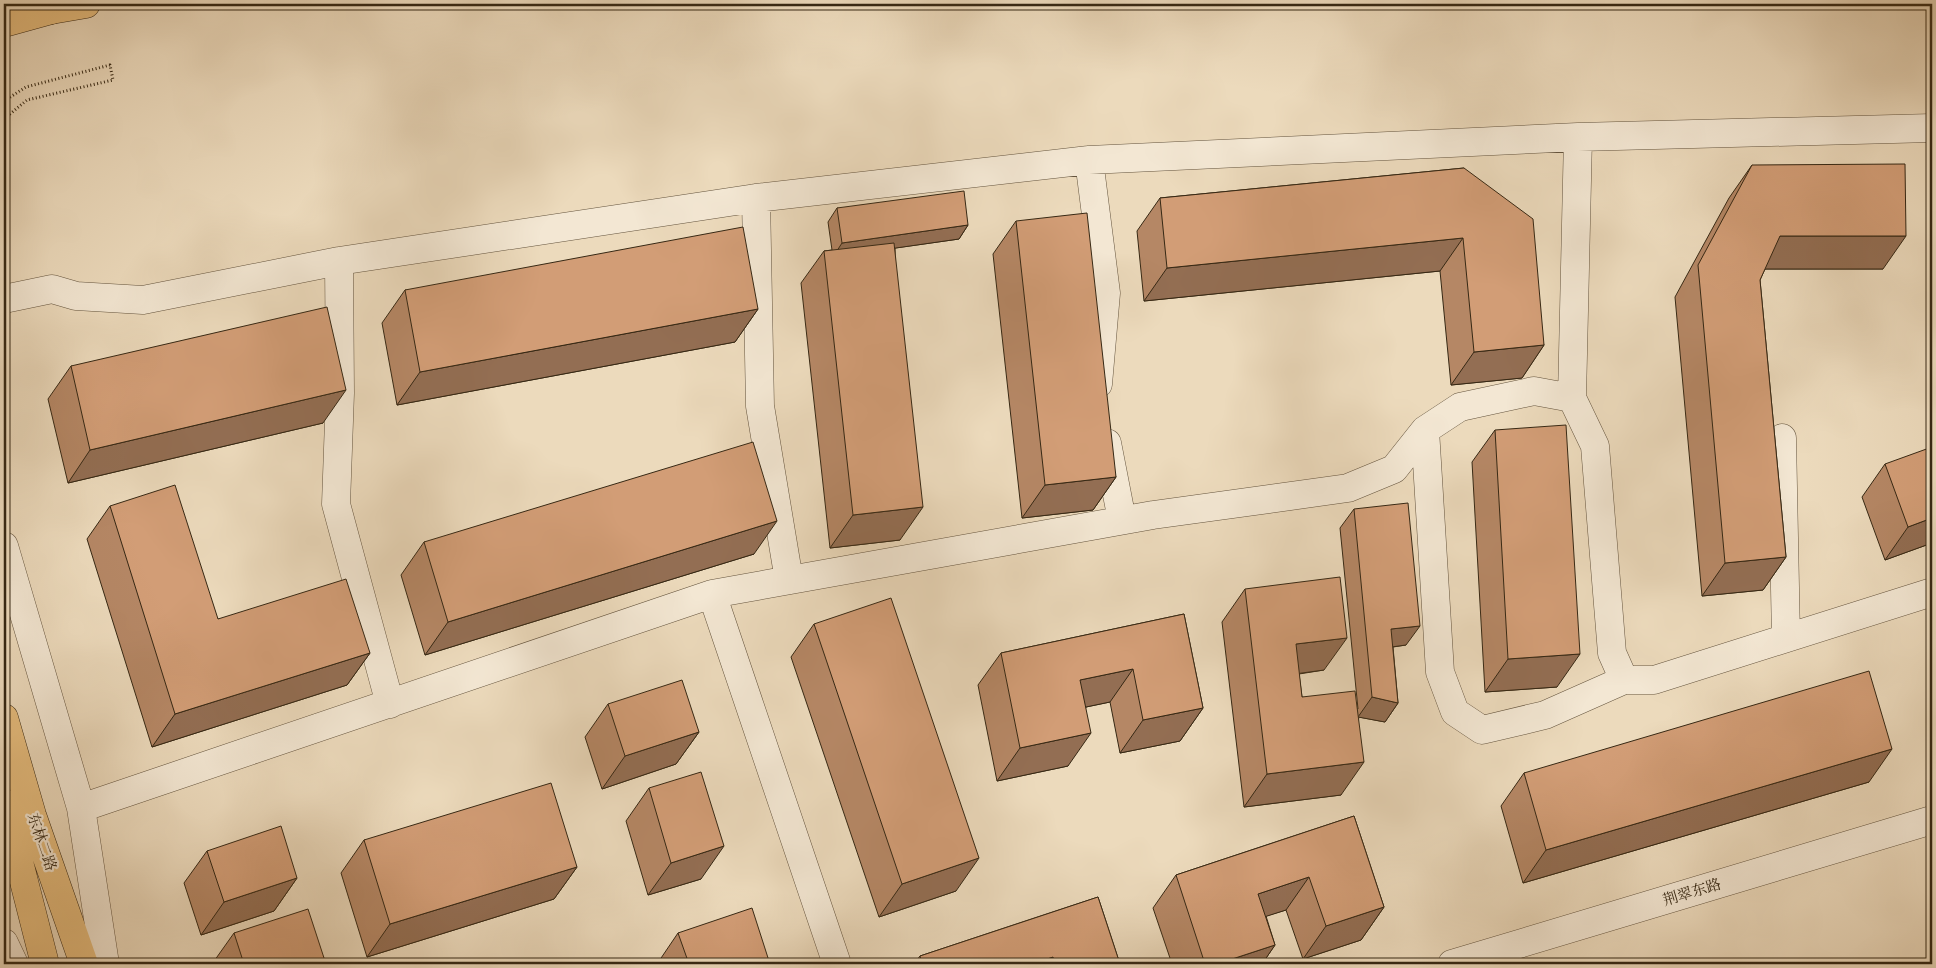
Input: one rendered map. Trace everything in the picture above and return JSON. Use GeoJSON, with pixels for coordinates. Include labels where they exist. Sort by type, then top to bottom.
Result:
{"type":"FeatureCollection","features":[{"type":"Feature","properties":{"kind":"main road"},"geometry":{"type":"LineString","coordinates":[[4,23],[58,7],[86,4]]}},
{"type":"Feature","properties":{"kind":"main road","name":"东林二路"},"geometry":{"type":"LineString","coordinates":[[4,718],[32,815],[84,964]]}},
{"type":"Feature","properties":{"kind":"main road","name":"东林二路"},"geometry":{"type":"LineString","coordinates":[[4,803],[46,964]]}},
{"type":"Feature","properties":{"kind":"street"},"geometry":{"type":"LineString","coordinates":[[4,299],[52,289],[76,296],[143,300],[339,261],[756,198],[1089,160],[1578,137],[1932,128]]}},
{"type":"Feature","properties":{"kind":"street"},"geometry":{"type":"LineString","coordinates":[[1578,137],[1572,398],[1595,446],[1612,653],[1624,680]]}},
{"type":"Feature","properties":{"kind":"street"},"geometry":{"type":"LineString","coordinates":[[1089,160],[1106,294],[1097,394],[1122,520]]}},
{"type":"Feature","properties":{"kind":"street"},"geometry":{"type":"LineString","coordinates":[[756,198],[760,406],[789,580]]}},
{"type":"Feature","properties":{"kind":"street"},"geometry":{"type":"LineString","coordinates":[[339,261],[340,393],[336,504],[390,704]]}},
{"type":"Feature","properties":{"kind":"street"},"geometry":{"type":"LineString","coordinates":[[81,808],[712,594],[1122,520],[1348,488],[1394,468],[1425,430],[1460,406],[1534,391],[1572,398]]}},
{"type":"Feature","properties":{"kind":"street"},"geometry":{"type":"LineString","coordinates":[[1425,430],[1440,672],[1455,712],[1482,730],[1545,715],[1624,680],[1654,680],[1932,592]]}},
{"type":"Feature","properties":{"kind":"street"},"geometry":{"type":"LineString","coordinates":[[1782,438],[1786,638]]}},
{"type":"Feature","properties":{"kind":"street"},"geometry":{"type":"LineString","coordinates":[[4,546],[81,808],[105,964]]}},
{"type":"Feature","properties":{"kind":"street"},"geometry":{"type":"LineString","coordinates":[[712,594],[837,964]]}},
{"type":"Feature","properties":{"kind":"street","name":"荆翠东路"},"geometry":{"type":"LineString","coordinates":[[1452,964],[1932,820]]}},
{"type":"Feature","properties":{"kind":"street"},"geometry":{"type":"LineString","coordinates":[[4,943],[14,964]]}},
{"type":"Feature","properties":{"kind":"path"},"geometry":{"type":"LineString","coordinates":[[4,101],[26,87],[110,66],[113,80],[27,100],[4,119]]}},
{"type":"Feature","properties":{"kind":"building"},"geometry":{"type":"Polygon","coordinates":[[[1905,164],[1906,236],[1780,236],[1760,280],[1786,557],[1725,563],[1698,265],[1752,165],[1905,164]]]}},
{"type":"Feature","properties":{"kind":"building"},"geometry":{"type":"Polygon","coordinates":[[[1464,168],[1533,219],[1544,345],[1474,352],[1463,238],[1167,268],[1160,198],[1464,168]]]}},
{"type":"Feature","properties":{"kind":"building"},"geometry":{"type":"Polygon","coordinates":[[[964,191],[968,225],[842,243],[837,208],[964,191]]]}},
{"type":"Feature","properties":{"kind":"building"},"geometry":{"type":"Polygon","coordinates":[[[1087,213],[1116,477],[1045,485],[1016,221],[1087,213]]]}},
{"type":"Feature","properties":{"kind":"building"},"geometry":{"type":"Polygon","coordinates":[[[743,227],[758,309],[420,372],[405,290],[743,227]]]}},
{"type":"Feature","properties":{"kind":"building"},"geometry":{"type":"Polygon","coordinates":[[[894,243],[923,507],[853,515],[824,251],[894,243]]]}},
{"type":"Feature","properties":{"kind":"building"},"geometry":{"type":"Polygon","coordinates":[[[327,307],[346,390],[90,450],[71,366],[327,307]]]}},
{"type":"Feature","properties":{"kind":"building"},"geometry":{"type":"Polygon","coordinates":[[[1566,425],[1580,654],[1508,659],[1495,430],[1566,425]]]}},
{"type":"Feature","properties":{"kind":"building"},"geometry":{"type":"Polygon","coordinates":[[[753,442],[777,521],[448,622],[424,542],[753,442]]]}},
{"type":"Feature","properties":{"kind":"building"},"geometry":{"type":"Polygon","coordinates":[[[1932,447],[1932,518],[1908,527],[1885,464],[1932,447]]]}},
{"type":"Feature","properties":{"kind":"building"},"geometry":{"type":"Polygon","coordinates":[[[175,485],[218,619],[346,579],[370,653],[175,714],[110,506],[175,485]]]}},
{"type":"Feature","properties":{"kind":"building"},"geometry":{"type":"Polygon","coordinates":[[[1408,503],[1420,626],[1391,629],[1398,703],[1372,697],[1354,509],[1408,503]]]}},
{"type":"Feature","properties":{"kind":"building"},"geometry":{"type":"Polygon","coordinates":[[[1340,577],[1347,638],[1296,644],[1302,697],[1355,691],[1364,762],[1267,774],[1245,589],[1340,577]]]}},
{"type":"Feature","properties":{"kind":"building"},"geometry":{"type":"Polygon","coordinates":[[[891,598],[979,858],[902,884],[814,624],[891,598]]]}},
{"type":"Feature","properties":{"kind":"building"},"geometry":{"type":"Polygon","coordinates":[[[1184,614],[1203,708],[1143,720],[1133,669],[1080,680],[1091,733],[1020,748],[1001,653],[1184,614]]]}},
{"type":"Feature","properties":{"kind":"building"},"geometry":{"type":"Polygon","coordinates":[[[1869,671],[1892,749],[1546,850],[1524,773],[1869,671]]]}},
{"type":"Feature","properties":{"kind":"building"},"geometry":{"type":"Polygon","coordinates":[[[682,680],[699,732],[625,756],[608,704],[682,680]]]}},
{"type":"Feature","properties":{"kind":"building"},"geometry":{"type":"Polygon","coordinates":[[[701,772],[724,846],[671,863],[649,788],[701,772]]]}},
{"type":"Feature","properties":{"kind":"building"},"geometry":{"type":"Polygon","coordinates":[[[551,783],[577,867],[390,924],[364,840],[551,783]]]}},
{"type":"Feature","properties":{"kind":"building"},"geometry":{"type":"Polygon","coordinates":[[[1354,816],[1384,907],[1326,926],[1309,877],[1258,894],[1275,945],[1217,964],[1205,964],[1176,875],[1354,816]]]}},
{"type":"Feature","properties":{"kind":"building"},"geometry":{"type":"Polygon","coordinates":[[[281,826],[297,878],[224,902],[207,851],[281,826]]]}},
{"type":"Feature","properties":{"kind":"building"},"geometry":{"type":"Polygon","coordinates":[[[1098,897],[1120,964],[1055,964],[1053,957],[1032,964],[922,964],[920,956],[1098,897]]]}},
{"type":"Feature","properties":{"kind":"building"},"geometry":{"type":"Polygon","coordinates":[[[752,908],[769,961],[758,964],[689,964],[678,933],[752,908]]]}},
{"type":"Feature","properties":{"kind":"building"},"geometry":{"type":"Polygon","coordinates":[[[308,909],[325,961],[316,964],[244,964],[234,933],[308,909]]]}}]}
